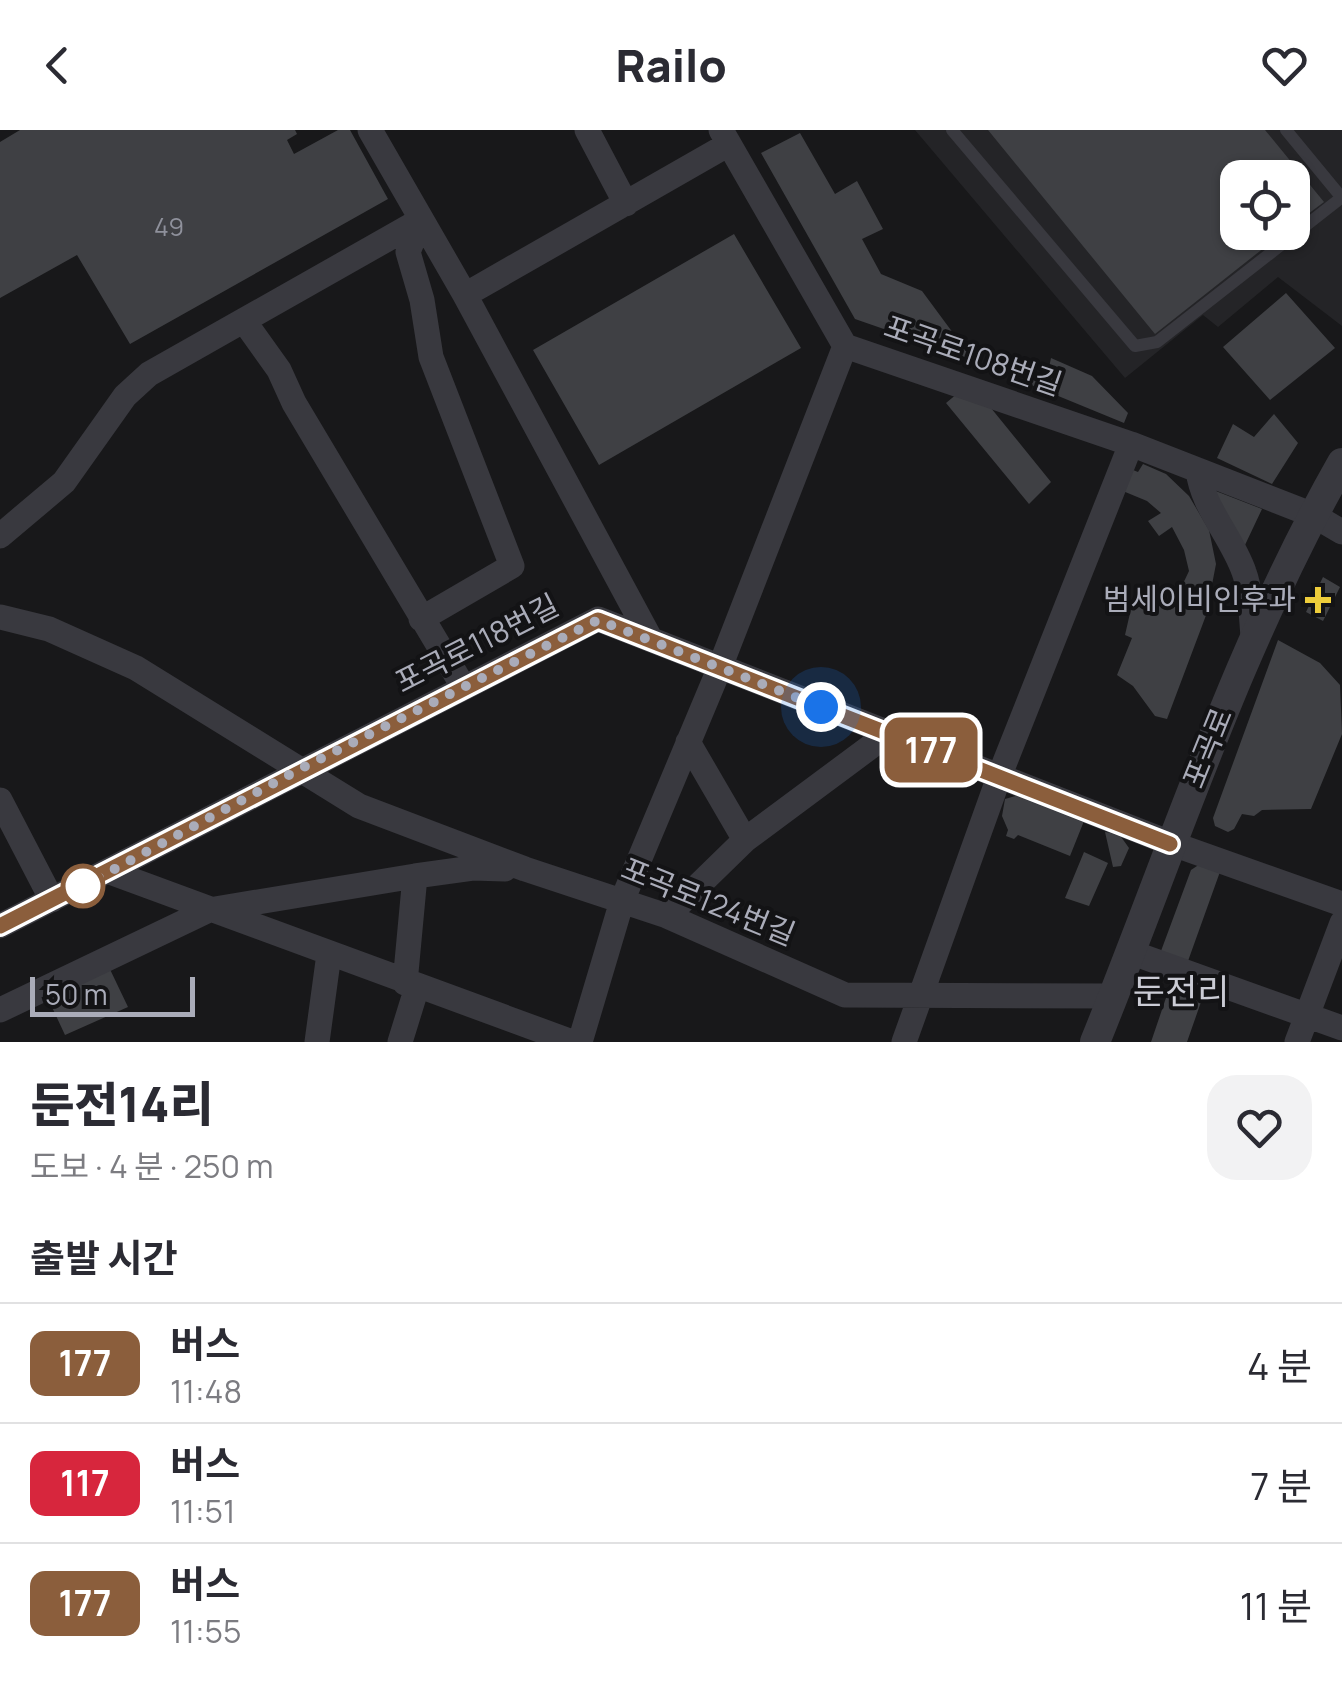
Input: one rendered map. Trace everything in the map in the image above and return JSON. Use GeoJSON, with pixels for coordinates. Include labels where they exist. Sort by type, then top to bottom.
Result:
{"type":"FeatureCollection","features":[{"type":"Feature","properties":{"kind":"street"},"geometry":{"type":"LineString","coordinates":[[370,130],[466,295],[650,640]]}},
{"type":"Feature","properties":{"kind":"street"},"geometry":{"type":"LineString","coordinates":[[587,130],[626,204]]}},
{"type":"Feature","properties":{"kind":"street"},"geometry":{"type":"LineString","coordinates":[[466,295],[626,204],[725,137]]}},
{"type":"Feature","properties":{"kind":"street","name":"포곡로108번길"},"geometry":{"type":"LineString","coordinates":[[725,137],[845,346],[1131,444],[1313,514],[1342,532]]}},
{"type":"Feature","properties":{"kind":"street"},"geometry":{"type":"LineString","coordinates":[[0,536],[64,482],[125,396],[149,374],[421,220]]}},
{"type":"Feature","properties":{"kind":"street"},"geometry":{"type":"LineString","coordinates":[[421,220],[408,252],[422,300],[431,358],[512,566],[421,619]]}},
{"type":"Feature","properties":{"kind":"street"},"geometry":{"type":"LineString","coordinates":[[244,320],[279,370],[294,404],[464,688]]}},
{"type":"Feature","properties":{"kind":"street"},"geometry":{"type":"LineString","coordinates":[[580,1042],[622,901],[720,667],[845,346]]}},
{"type":"Feature","properties":{"kind":"street"},"geometry":{"type":"LineString","coordinates":[[904,1042],[999,777],[1131,444]]}},
{"type":"Feature","properties":{"kind":"street","name":"포곡로"},"geometry":{"type":"LineString","coordinates":[[1095,1042],[1253,636],[1342,463]]}},
{"type":"Feature","properties":{"kind":"street"},"geometry":{"type":"LineString","coordinates":[[1198,470],[1200,490],[1230,537],[1246,576],[1253,636]]}},
{"type":"Feature","properties":{"kind":"street","name":"포곡로124번길"},"geometry":{"type":"LineString","coordinates":[[0,617],[49,629],[136,668],[358,806],[526,870],[667,916],[845,994],[1114,996]]}},
{"type":"Feature","properties":{"kind":"street","name":"포곡로118번길"},"geometry":{"type":"LineString","coordinates":[[0,926],[110,872],[298,770],[598,620],[1170,844],[1342,904]]}},
{"type":"Feature","properties":{"kind":"street"},"geometry":{"type":"LineString","coordinates":[[667,916],[746,840],[888,734]]}},
{"type":"Feature","properties":{"kind":"street"},"geometry":{"type":"LineString","coordinates":[[688,742],[746,840]]}},
{"type":"Feature","properties":{"kind":"street"},"geometry":{"type":"LineString","coordinates":[[0,800],[52,900]]}},
{"type":"Feature","properties":{"kind":"street"},"geometry":{"type":"LineString","coordinates":[[0,1010],[209,910],[474,868],[526,870]]}},
{"type":"Feature","properties":{"kind":"street"},"geometry":{"type":"LineString","coordinates":[[110,872],[572,1042]]}},
{"type":"Feature","properties":{"kind":"street"},"geometry":{"type":"LineString","coordinates":[[400,1042],[411,985],[415,876]]}},
{"type":"Feature","properties":{"kind":"street"},"geometry":{"type":"LineString","coordinates":[[1297,1042],[1342,924]]}},
{"type":"Feature","properties":{"kind":"street"},"geometry":{"type":"LineString","coordinates":[[1130,952],[1342,1028]]}},
{"type":"Feature","properties":{"kind":"street"},"geometry":{"type":"LineString","coordinates":[[317,1042],[329,954]]}},
{"type":"Feature","properties":{"kind":"lane"},"geometry":{"type":"LineString","coordinates":[[952,130],[1135,346],[1157,342],[1342,198],[1286,130]]}},
{"type":"Feature","properties":{"kind":"shaded area"},"geometry":{"type":"Polygon","coordinates":[[[915,130],[1342,130],[1342,326],[1278,277],[1218,327],[1203,315],[1125,378],[915,130]]]}},
{"type":"Feature","properties":{"kind":"building"},"geometry":{"type":"Polygon","coordinates":[[[20,130],[295,130],[297,134],[287,140],[294,154],[338,130],[350,130],[388,199],[130,344],[77,255],[0,298],[0,142],[20,130]]]}},
{"type":"Feature","properties":{"kind":"building"},"geometry":{"type":"Polygon","coordinates":[[[988,130],[1265,130],[1290,160],[1220,160],[1220,250],[1261,250],[1155,334],[988,130]]]}},
{"type":"Feature","properties":{"kind":"building"},"geometry":{"type":"Polygon","coordinates":[[[800,133],[835,194],[857,181],[883,229],[862,239],[881,274],[922,291],[973,360],[855,319],[761,153],[800,133]]]}},
{"type":"Feature","properties":{"kind":"building"},"geometry":{"type":"Polygon","coordinates":[[[1310,185],[1324,202],[1310,212],[1310,185]]]}},
{"type":"Feature","properties":{"kind":"building"},"geometry":{"type":"Polygon","coordinates":[[[734,234],[801,348],[599,465],[533,350],[734,234]]]}},
{"type":"Feature","properties":{"kind":"building"},"geometry":{"type":"Polygon","coordinates":[[[1286,293],[1335,348],[1270,400],[1223,347],[1286,293]]]}},
{"type":"Feature","properties":{"kind":"building"},"geometry":{"type":"Polygon","coordinates":[[[1051,358],[1092,376],[1128,413],[1124,423],[1029,384],[1031,371],[1047,377],[1051,358]]]}},
{"type":"Feature","properties":{"kind":"building"},"geometry":{"type":"Polygon","coordinates":[[[958,393],[991,408],[1051,482],[1029,504],[946,403],[958,393]]]}},
{"type":"Feature","properties":{"kind":"building"},"geometry":{"type":"Polygon","coordinates":[[[1274,414],[1298,443],[1272,484],[1217,458],[1233,424],[1254,437],[1274,414]]]}},
{"type":"Feature","properties":{"kind":"building"},"geometry":{"type":"Polygon","coordinates":[[[1143,464],[1166,474],[1189,496],[1209,530],[1216,564],[1210,595],[1180,590],[1189,571],[1172,527],[1159,536],[1148,521],[1161,513],[1147,501],[1118,489],[1128,468],[1138,472],[1143,464]]]}},
{"type":"Feature","properties":{"kind":"building"},"geometry":{"type":"Polygon","coordinates":[[[1208,488],[1262,509],[1245,545],[1208,488]]]}},
{"type":"Feature","properties":{"kind":"building"},"geometry":{"type":"Polygon","coordinates":[[[1323,577],[1340,587],[1323,621],[1306,612],[1323,577]]]}},
{"type":"Feature","properties":{"kind":"building"},"geometry":{"type":"Polygon","coordinates":[[[1133,600],[1208,610],[1167,719],[1155,716],[1133,686],[1117,675],[1132,638],[1125,635],[1133,600]]]}},
{"type":"Feature","properties":{"kind":"building"},"geometry":{"type":"Polygon","coordinates":[[[1278,640],[1320,663],[1340,685],[1342,734],[1311,809],[1242,814],[1228,832],[1215,826],[1213,818],[1278,640]]]}},
{"type":"Feature","properties":{"kind":"building"},"geometry":{"type":"Polygon","coordinates":[[[1022,794],[1084,821],[1070,856],[1018,835],[1014,839],[1006,836],[1008,830],[1002,816],[1005,799],[1022,794]]]}},
{"type":"Feature","properties":{"kind":"building"},"geometry":{"type":"Polygon","coordinates":[[[1105,832],[1119,834],[1129,848],[1121,866],[1113,867],[1105,832]]]}},
{"type":"Feature","properties":{"kind":"building"},"geometry":{"type":"Polygon","coordinates":[[[1084,852],[1108,863],[1089,906],[1065,898],[1084,852]]]}},
{"type":"Feature","properties":{"kind":"building"},"geometry":{"type":"Polygon","coordinates":[[[1203,862],[1221,869],[1188,961],[1161,951],[1191,870],[1203,862]]]}},
{"type":"Feature","properties":{"kind":"building"},"geometry":{"type":"Polygon","coordinates":[[[106,961],[128,1007],[65,1035],[44,990],[106,961]]]}},
{"type":"Feature","properties":{"kind":"building"},"geometry":{"type":"Polygon","coordinates":[[[1169,989],[1201,1002],[1187,1042],[1151,1042],[1169,989]]]}},
{"type":"Feature","properties":{"kind":"bus line","name":"177"},"geometry":{"type":"LineString","coordinates":[[0,926],[110,872],[298,770],[598,620],[1170,844]]}},
{"type":"Feature","properties":{"kind":"place","name":"범세이비인후과"},"geometry":{"type":"Point","coordinates":[1318,600]}},
{"type":"Feature","properties":{"kind":"district","name":"둔전리"},"geometry":{"type":"Point","coordinates":[1181,992]}},
{"type":"Feature","properties":{"kind":"route"},"geometry":{"type":"LineString","coordinates":[[83,886],[298,770],[598,620],[821,707]]}}]}
